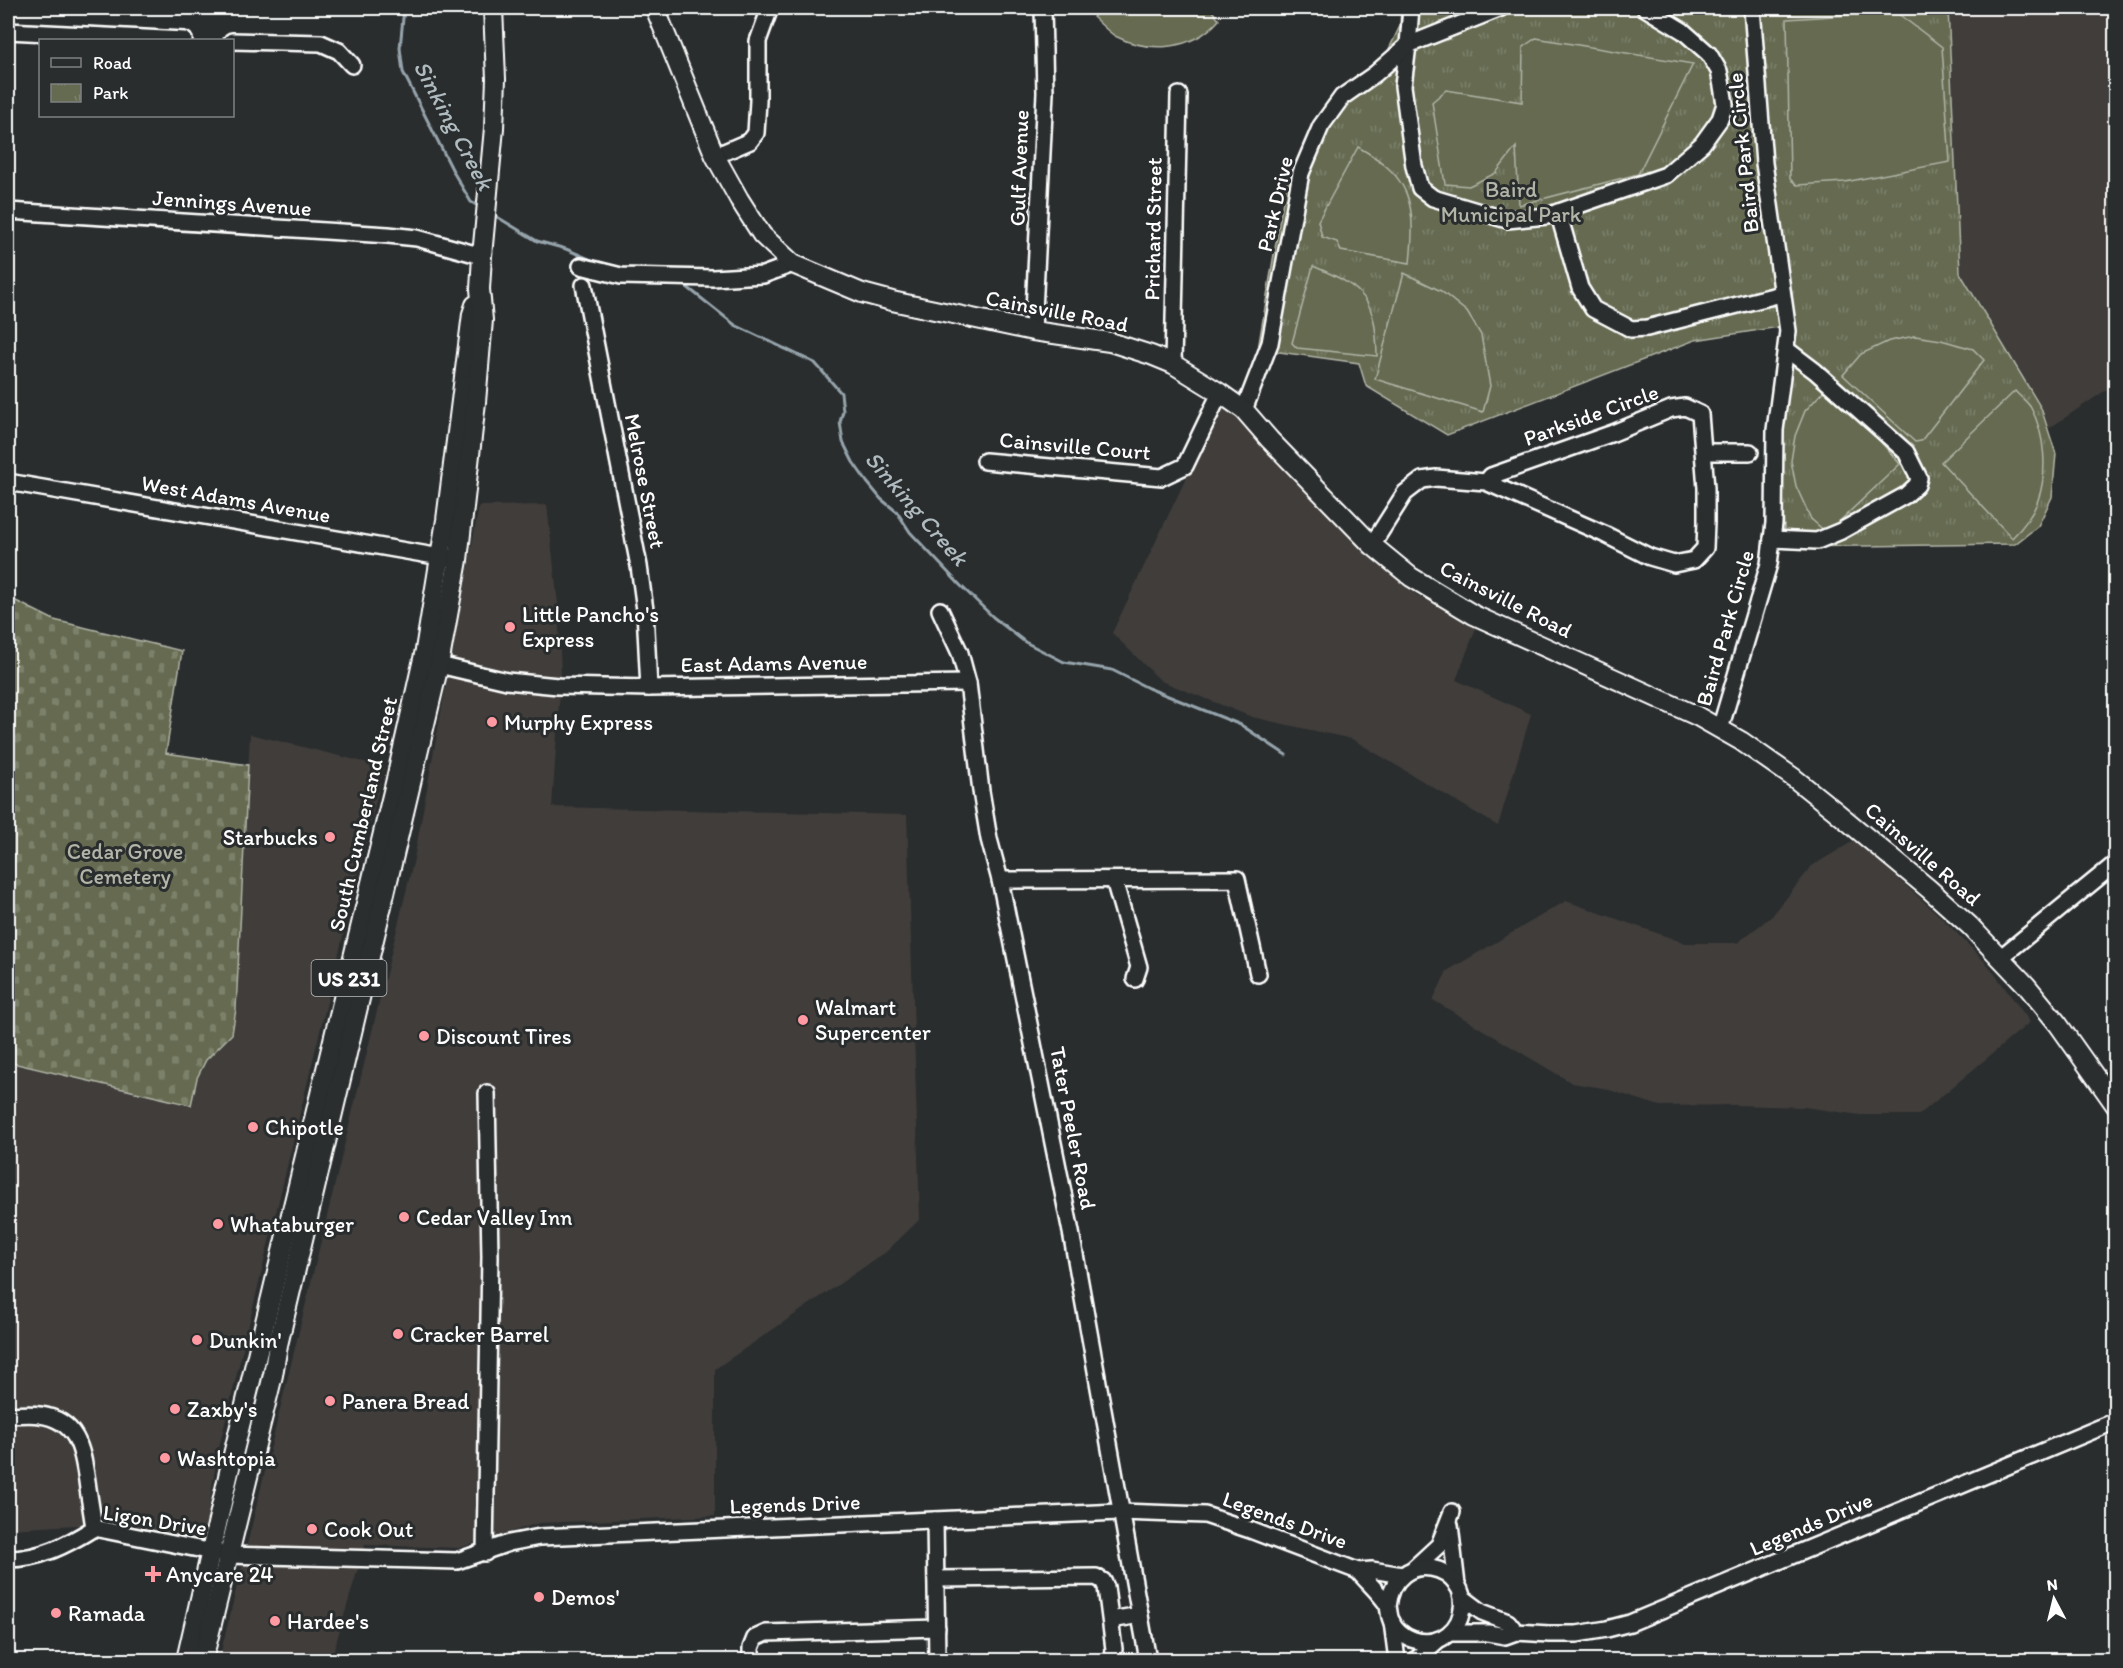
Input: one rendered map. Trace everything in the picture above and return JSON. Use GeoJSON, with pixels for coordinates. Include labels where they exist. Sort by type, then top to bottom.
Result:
{"type":"FeatureCollection","features":[{"type":"Feature","properties":{"kind":"main road","name":"South Cumberland Street"},"geometry":{"type":"LineString","coordinates":[[186,1660],[273,1375],[278,1345],[439,665],[449,559],[477,390],[483,320],[480,289],[492,157],[496,79],[493,8]]}},
{"type":"Feature","properties":{"kind":"main road","name":"Cainsville Road"},"geometry":{"type":"LineString","coordinates":[[655,8],[715,156],[762,235],[793,264],[862,293],[943,313],[1033,331],[1110,342],[1173,364],[1220,393],[1244,410],[1372,545],[1411,577],[1474,615],[1646,691],[1720,729],[1794,778],[1880,847],[1970,926],[2026,985],[2058,1024],[2115,1106]]}},
{"type":"Feature","properties":{"kind":"main road","name":"South Cumberland Street"},"geometry":{"type":"LineString","coordinates":[[203,1660],[220,1553],[425,650],[449,559]]}},
{"type":"Feature","properties":{"kind":"street"},"geometry":{"type":"LineString","coordinates":[[715,156],[750,141],[756,133],[758,41],[770,8]]}},
{"type":"Feature","properties":{"kind":"street","name":"Gulf Avenue"},"geometry":{"type":"LineString","coordinates":[[1033,331],[1045,93],[1043,8]]}},
{"type":"Feature","properties":{"kind":"street"},"geometry":{"type":"LineString","coordinates":[[1411,8],[1407,45],[1502,8]]}},
{"type":"Feature","properties":{"kind":"street","name":"Baird Park Circle"},"geometry":{"type":"LineString","coordinates":[[1407,45],[1403,86],[1414,166],[1420,188],[1433,198],[1507,220],[1527,219],[1558,212],[1666,175],[1702,144],[1720,119],[1725,104],[1719,70],[1708,54],[1683,31],[1648,8]]}},
{"type":"Feature","properties":{"kind":"street","name":"Baird Park Circle"},"geometry":{"type":"LineString","coordinates":[[1720,729],[1769,564],[1774,523],[1775,430],[1788,331],[1764,163],[1752,8]]}},
{"type":"Feature","properties":{"kind":"street"},"geometry":{"type":"LineString","coordinates":[[8,31],[164,39]]}},
{"type":"Feature","properties":{"kind":"street"},"geometry":{"type":"LineString","coordinates":[[234,41],[321,44],[339,51],[352,65]]}},
{"type":"Feature","properties":{"kind":"street","name":"Park Drive"},"geometry":{"type":"LineString","coordinates":[[1244,410],[1270,343],[1301,173],[1321,126],[1342,97],[1375,74],[1407,45]]}},
{"type":"Feature","properties":{"kind":"street","name":"Prichard Street"},"geometry":{"type":"LineString","coordinates":[[1173,364],[1179,95]]}},
{"type":"Feature","properties":{"kind":"street","name":"Jennings Avenue"},"geometry":{"type":"LineString","coordinates":[[8,211],[388,235],[417,238],[452,246],[483,248]]}},
{"type":"Feature","properties":{"kind":"street"},"geometry":{"type":"LineString","coordinates":[[1558,212],[1580,288],[1593,309],[1631,329],[1647,328],[1781,294]]}},
{"type":"Feature","properties":{"kind":"street"},"geometry":{"type":"LineString","coordinates":[[581,266],[621,276],[713,278],[763,275],[793,264]]}},
{"type":"Feature","properties":{"kind":"street","name":"Melrose Street"},"geometry":{"type":"LineString","coordinates":[[584,285],[639,566],[645,610],[649,688]]}},
{"type":"Feature","properties":{"kind":"street","name":"Baird Park Circle"},"geometry":{"type":"LineString","coordinates":[[1772,539],[1817,541],[1833,535],[1906,495],[1917,485],[1920,478],[1906,452],[1815,371],[1786,349]]}},
{"type":"Feature","properties":{"kind":"street","name":"Cainsville Court"},"geometry":{"type":"LineString","coordinates":[[985,461],[1162,477],[1185,466],[1220,393]]}},
{"type":"Feature","properties":{"kind":"street","name":"Parkside Circle"},"geometry":{"type":"LineString","coordinates":[[1372,545],[1405,493],[1422,480],[1436,478],[1486,482],[1650,557],[1674,564],[1694,560],[1704,548],[1706,489],[1700,414],[1685,407],[1671,409],[1613,433],[1491,476],[1486,482]]}},
{"type":"Feature","properties":{"kind":"street"},"geometry":{"type":"LineString","coordinates":[[1704,452],[1750,452]]}},
{"type":"Feature","properties":{"kind":"street","name":"West Adams Avenue"},"geometry":{"type":"LineString","coordinates":[[8,482],[449,559]]}},
{"type":"Feature","properties":{"kind":"street","name":"Tater Peeler Road"},"geometry":{"type":"LineString","coordinates":[[940,610],[960,653],[968,683],[989,839],[1000,880],[1073,1242],[1148,1660]]}},
{"type":"Feature","properties":{"kind":"street","name":"East Adams Avenue"},"geometry":{"type":"LineString","coordinates":[[439,665],[472,675],[526,684],[649,688],[968,683]]}},
{"type":"Feature","properties":{"kind":"street"},"geometry":{"type":"LineString","coordinates":[[2000,958],[2115,863]]}},
{"type":"Feature","properties":{"kind":"street"},"geometry":{"type":"LineString","coordinates":[[1000,880],[1236,879],[1258,974]]}},
{"type":"Feature","properties":{"kind":"street"},"geometry":{"type":"LineString","coordinates":[[1114,880],[1139,967],[1135,979]]}},
{"type":"Feature","properties":{"kind":"street"},"geometry":{"type":"LineString","coordinates":[[485,1553],[490,1257],[488,1093]]}},
{"type":"Feature","properties":{"kind":"street"},"geometry":{"type":"LineString","coordinates":[[8,1415],[50,1417],[64,1423],[73,1433],[83,1456],[94,1528]]}},
{"type":"Feature","properties":{"kind":"street","name":"Legends Drive"},"geometry":{"type":"LineString","coordinates":[[1355,1570],[1388,1606],[1392,1622],[1405,1636],[1416,1641],[1428,1642],[1445,1636],[1488,1633],[1504,1635],[1516,1632],[1577,1634],[1630,1623],[2115,1421]]}},
{"type":"Feature","properties":{"kind":"street","name":"Legends Drive"},"geometry":{"type":"LineString","coordinates":[[220,1553],[457,1561],[540,1536],[1120,1512],[1205,1515],[1355,1570],[1407,1572],[1425,1567],[1438,1569],[1449,1575],[1460,1591],[1482,1612],[1508,1622],[1516,1632]]}},
{"type":"Feature","properties":{"kind":"street"},"geometry":{"type":"LineString","coordinates":[[1388,1606],[1389,1595],[1394,1584],[1436,1549],[1451,1517],[1451,1545],[1460,1591],[1461,1617],[1445,1636],[1416,1660]]}},
{"type":"Feature","properties":{"kind":"street"},"geometry":{"type":"LineString","coordinates":[[935,1520],[938,1660]]}},
{"type":"Feature","properties":{"kind":"street","name":"Ligon Drive"},"geometry":{"type":"LineString","coordinates":[[8,1559],[44,1554],[94,1528],[220,1553]]}},
{"type":"Feature","properties":{"kind":"street"},"geometry":{"type":"LineString","coordinates":[[936,1579],[1096,1577],[1103,1581],[1106,1587],[1114,1649],[1113,1658],[1110,1660]]}},
{"type":"Feature","properties":{"kind":"street"},"geometry":{"type":"LineString","coordinates":[[1111,1620],[1140,1616]]}},
{"type":"Feature","properties":{"kind":"street"},"geometry":{"type":"LineString","coordinates":[[1392,1622],[1397,1660]]}},
{"type":"Feature","properties":{"kind":"street"},"geometry":{"type":"LineString","coordinates":[[751,1660],[751,1648],[755,1638],[766,1633],[937,1628]]}},
{"type":"Feature","properties":{"kind":"shaded area"},"geometry":{"type":"Polygon","coordinates":[[[1948,8],[2115,8],[2115,384],[2048,429],[2041,408],[1960,273],[1948,8]]]}},
{"type":"Feature","properties":{"kind":"shaded area"},"geometry":{"type":"Polygon","coordinates":[[[1223,401],[1365,553],[1418,596],[1478,623],[1456,680],[1531,714],[1498,826],[1352,739],[1252,717],[1161,681],[1112,633],[1223,401]]]}},
{"type":"Feature","properties":{"kind":"shaded area"},"geometry":{"type":"Polygon","coordinates":[[[547,505],[558,604],[561,675],[552,807],[907,815],[920,1219],[886,1252],[715,1369],[715,1516],[539,1523],[459,1548],[365,1545],[331,1660],[219,1660],[414,859],[479,506],[547,505]]]}},
{"type":"Feature","properties":{"kind":"shaded area"},"geometry":{"type":"Polygon","coordinates":[[[250,734],[384,767],[217,1456],[203,1546],[76,1525],[8,1529],[8,1062],[190,1104],[197,1078],[206,1060],[232,1034],[236,1009],[250,734]]]}},
{"type":"Feature","properties":{"kind":"shaded area"},"geometry":{"type":"Polygon","coordinates":[[[1855,840],[1941,917],[1988,965],[2030,1022],[1919,1115],[1860,1115],[1804,1107],[1660,1106],[1603,1088],[1572,1083],[1433,1000],[1447,971],[1566,901],[1685,943],[1737,943],[1772,916],[1812,866],[1855,840]]]}},
{"type":"Feature","properties":{"kind":"green space"},"geometry":{"type":"Polygon","coordinates":[[[1102,8],[1210,8],[1219,20],[1197,38],[1184,43],[1156,47],[1128,42],[1112,34],[1093,17],[1102,8]]]}},
{"type":"Feature","properties":{"kind":"green space","name":"Baird Municipal Park"},"geometry":{"type":"Polygon","coordinates":[[[1401,8],[1948,8],[1960,273],[2041,408],[2056,454],[2052,497],[2038,526],[2015,544],[1785,547],[1780,448],[1792,325],[1695,340],[1447,435],[1366,386],[1359,363],[1258,349],[1286,183],[1324,111],[1348,85],[1388,51],[1400,26],[1401,8]]]}},
{"type":"Feature","properties":{"kind":"green space"},"geometry":{"type":"Polygon","coordinates":[[[1896,12],[1942,47],[1950,162],[1845,182],[1797,185],[1790,179],[1787,19],[1896,12]]]}},
{"type":"Feature","properties":{"kind":"green space"},"geometry":{"type":"Polygon","coordinates":[[[1536,38],[1693,64],[1638,174],[1519,205],[1516,147],[1496,173],[1469,186],[1445,184],[1432,102],[1446,90],[1522,102],[1523,47],[1536,38]]]}},
{"type":"Feature","properties":{"kind":"green space"},"geometry":{"type":"Polygon","coordinates":[[[1358,147],[1390,169],[1400,181],[1406,194],[1412,224],[1410,263],[1341,251],[1337,242],[1322,237],[1318,221],[1358,147]]]}},
{"type":"Feature","properties":{"kind":"green space"},"geometry":{"type":"Polygon","coordinates":[[[1313,266],[1345,281],[1364,298],[1374,321],[1377,356],[1297,348],[1292,343],[1313,266]]]}},
{"type":"Feature","properties":{"kind":"green space"},"geometry":{"type":"Polygon","coordinates":[[[1404,273],[1441,291],[1467,312],[1481,335],[1490,386],[1483,412],[1375,379],[1404,273]]]}},
{"type":"Feature","properties":{"kind":"green space"},"geometry":{"type":"Polygon","coordinates":[[[1915,336],[1973,349],[1984,360],[1921,441],[1915,442],[1843,375],[1861,354],[1889,341],[1915,336]]]}},
{"type":"Feature","properties":{"kind":"green space"},"geometry":{"type":"Polygon","coordinates":[[[1830,384],[1900,464],[1827,533],[1811,519],[1796,486],[1791,461],[1795,436],[1805,411],[1830,384]]]}},
{"type":"Feature","properties":{"kind":"green space"},"geometry":{"type":"Polygon","coordinates":[[[2015,391],[2030,406],[2036,418],[2042,441],[2044,465],[2036,505],[2012,538],[1941,462],[2015,391]]]}},
{"type":"Feature","properties":{"kind":"green space","name":"Cedar Grove Cemetery"},"geometry":{"type":"Polygon","coordinates":[[[8,597],[54,620],[182,651],[166,753],[248,765],[236,1009],[232,1034],[206,1060],[197,1078],[191,1105],[8,1062],[8,597]]]}},
{"type":"Feature","properties":{"kind":"waterway","name":"Sinking Creek"},"geometry":{"type":"LineString","coordinates":[[404,8],[400,48],[403,72],[455,175],[471,202],[480,207]]}},
{"type":"Feature","properties":{"kind":"waterway","name":"Sinking Creek"},"geometry":{"type":"LineString","coordinates":[[494,215],[537,241],[566,249],[596,262]]}},
{"type":"Feature","properties":{"kind":"waterway","name":"Sinking Creek"},"geometry":{"type":"LineString","coordinates":[[682,283],[735,325],[815,363],[841,393],[843,411],[840,422],[843,442],[867,482],[881,499],[897,512],[910,532],[993,617],[1025,642],[1064,662],[1112,670],[1148,688],[1241,725],[1286,755]]}},
{"type":"Feature","properties":{"kind":"place","name":"Little Pancho's Express"},"geometry":{"type":"Point","coordinates":[510,627]}},
{"type":"Feature","properties":{"kind":"place","name":"Murphy Express"},"geometry":{"type":"Point","coordinates":[492,722]}},
{"type":"Feature","properties":{"kind":"place","name":"Starbucks"},"geometry":{"type":"Point","coordinates":[330,837]}},
{"type":"Feature","properties":{"kind":"place","name":"Walmart Supercenter"},"geometry":{"type":"Point","coordinates":[803,1020]}},
{"type":"Feature","properties":{"kind":"place","name":"Discount Tires"},"geometry":{"type":"Point","coordinates":[424,1036]}},
{"type":"Feature","properties":{"kind":"place","name":"Chipotle"},"geometry":{"type":"Point","coordinates":[253,1127]}},
{"type":"Feature","properties":{"kind":"place","name":"Cedar Valley Inn"},"geometry":{"type":"Point","coordinates":[404,1217]}},
{"type":"Feature","properties":{"kind":"place","name":"Whataburger"},"geometry":{"type":"Point","coordinates":[218,1224]}},
{"type":"Feature","properties":{"kind":"place","name":"Cracker Barrel"},"geometry":{"type":"Point","coordinates":[398,1334]}},
{"type":"Feature","properties":{"kind":"place","name":"Dunkin'"},"geometry":{"type":"Point","coordinates":[197,1340]}},
{"type":"Feature","properties":{"kind":"place","name":"Panera Bread"},"geometry":{"type":"Point","coordinates":[330,1401]}},
{"type":"Feature","properties":{"kind":"place","name":"Zaxby's"},"geometry":{"type":"Point","coordinates":[175,1409]}},
{"type":"Feature","properties":{"kind":"place","name":"Washtopia"},"geometry":{"type":"Point","coordinates":[165,1458]}},
{"type":"Feature","properties":{"kind":"place","name":"Cook Out"},"geometry":{"type":"Point","coordinates":[312,1529]}},
{"type":"Feature","properties":{"kind":"place","name":"Anycare 24"},"geometry":{"type":"Point","coordinates":[153,1574]}},
{"type":"Feature","properties":{"kind":"place","name":"Demos'"},"geometry":{"type":"Point","coordinates":[539,1597]}},
{"type":"Feature","properties":{"kind":"place","name":"Ramada"},"geometry":{"type":"Point","coordinates":[56,1613]}},
{"type":"Feature","properties":{"kind":"place","name":"Hardee's"},"geometry":{"type":"Point","coordinates":[275,1621]}}]}
